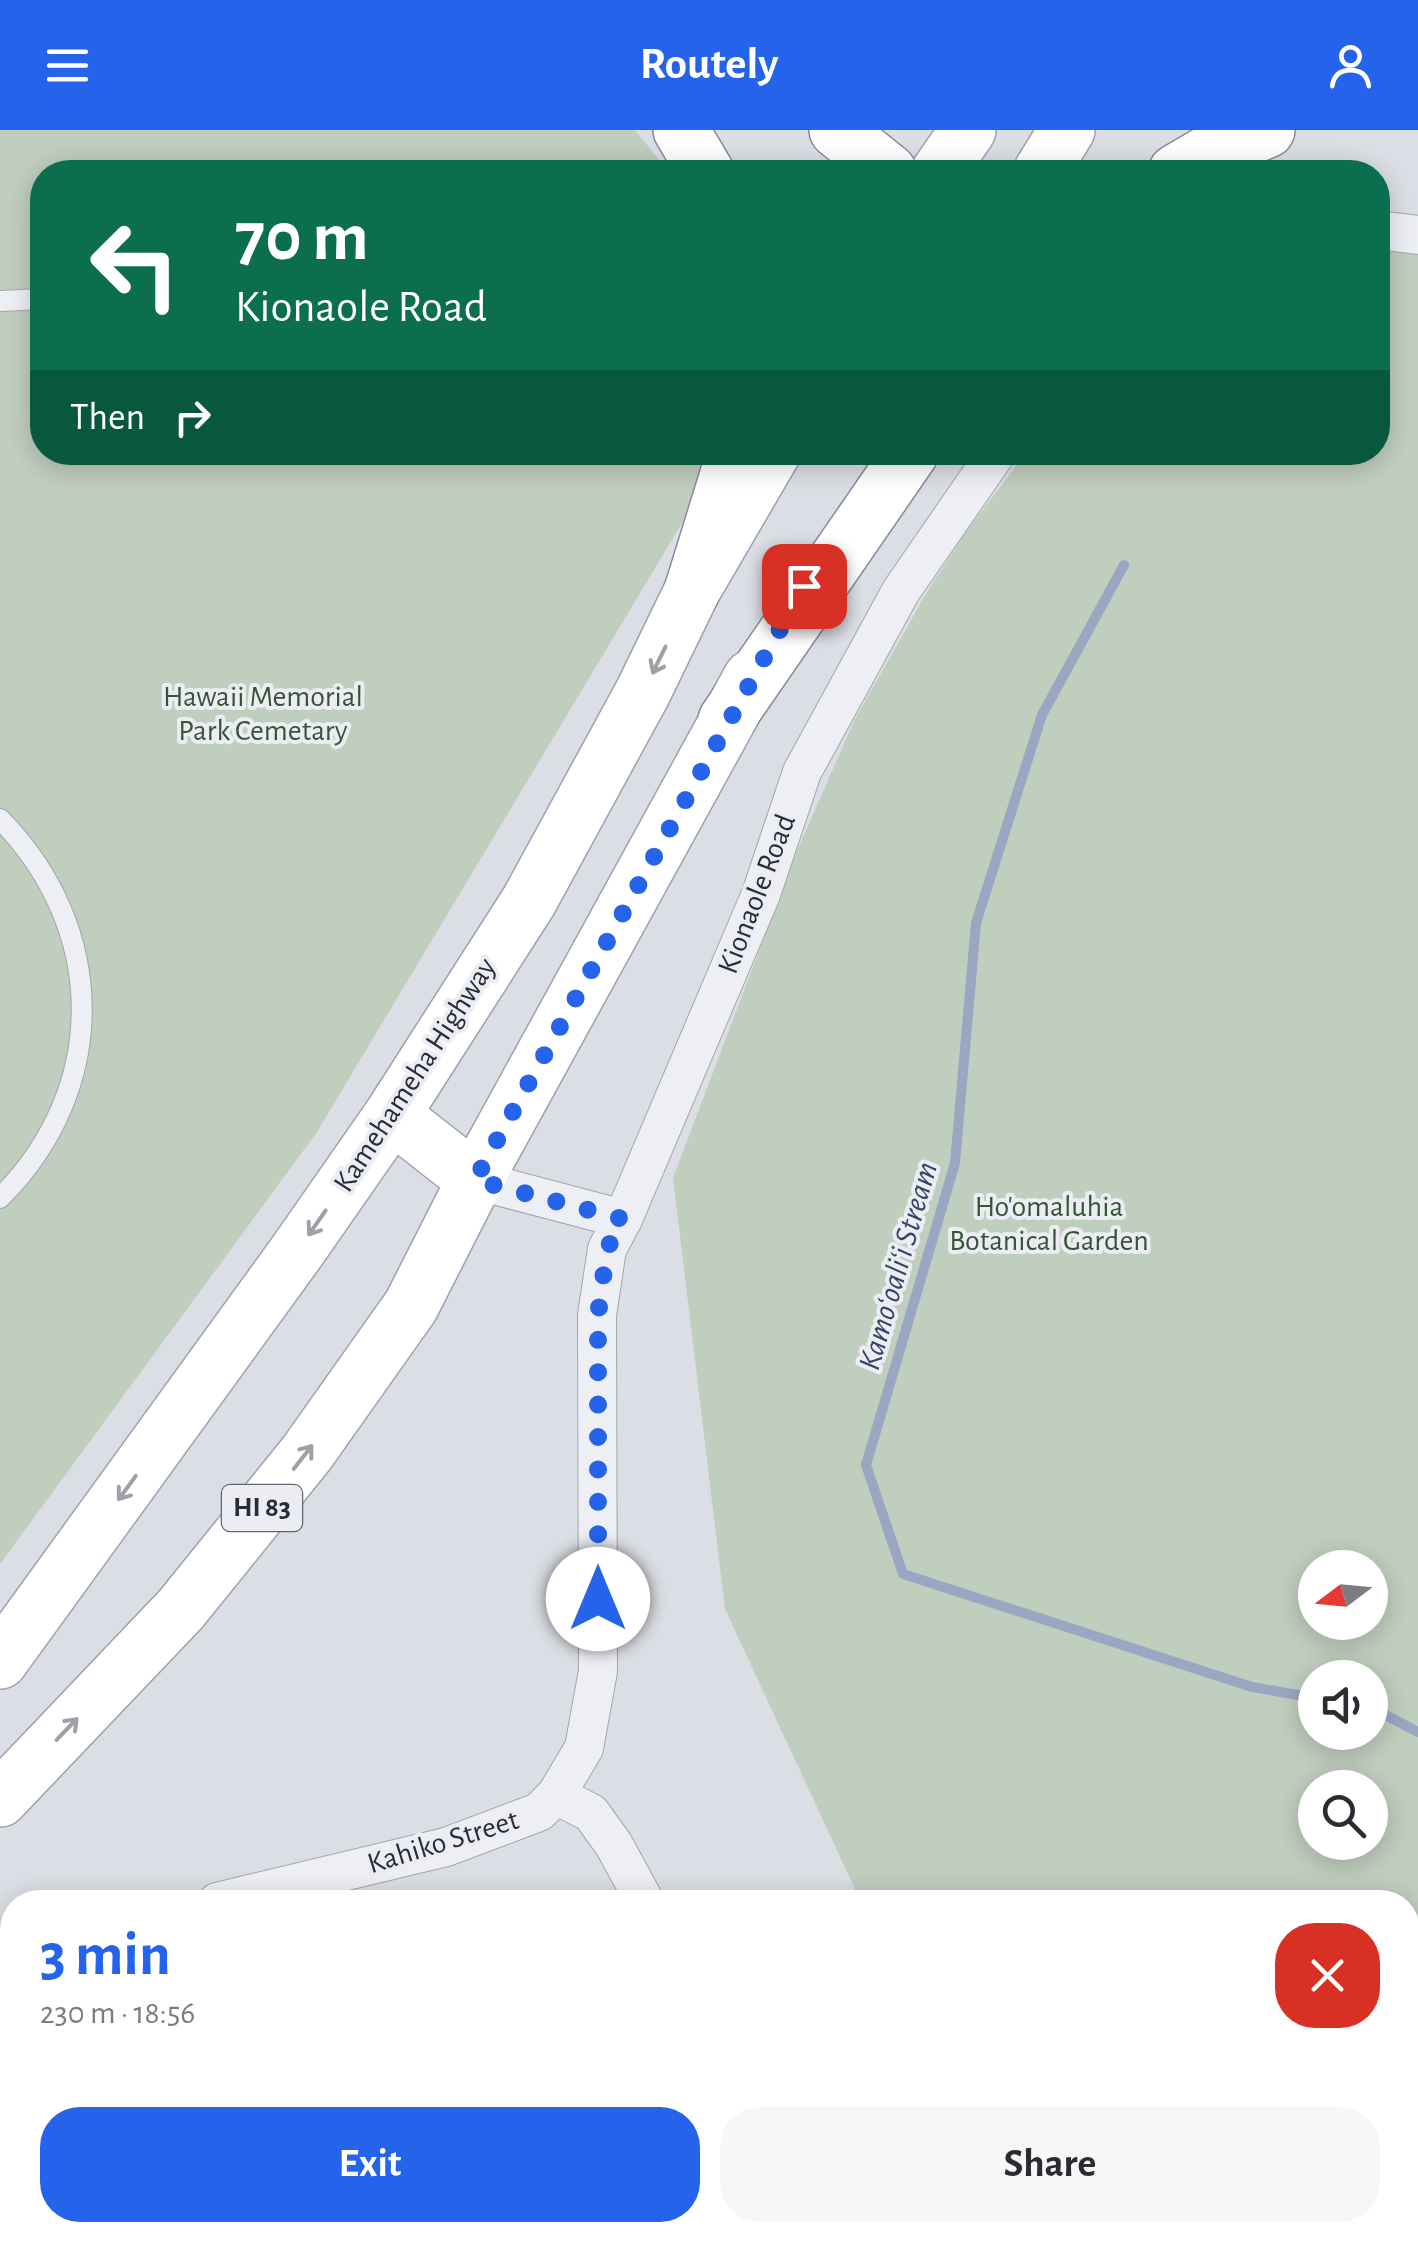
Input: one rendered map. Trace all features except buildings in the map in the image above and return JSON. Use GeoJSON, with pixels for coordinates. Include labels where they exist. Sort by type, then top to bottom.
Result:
{"type":"FeatureCollection","features":[{"type":"Feature","properties":{"kind":"main road"},"geometry":{"type":"LineString","coordinates":[[682,130],[699,160]]}},
{"type":"Feature","properties":{"kind":"main road"},"geometry":{"type":"LineString","coordinates":[[838,130],[875,160]]}},
{"type":"Feature","properties":{"kind":"main road"},"geometry":{"type":"LineString","coordinates":[[947,160],[968,130]]}},
{"type":"Feature","properties":{"kind":"main road"},"geometry":{"type":"LineString","coordinates":[[1048,160],[1067,130]]}},
{"type":"Feature","properties":{"kind":"main road"},"geometry":{"type":"LineString","coordinates":[[1196,160],[1268,130]]}},
{"type":"Feature","properties":{"kind":"main road"},"geometry":{"type":"LineString","coordinates":[[692,591],[731,465]]}},
{"type":"Feature","properties":{"kind":"main road","name":"Kamehameha Highway"},"geometry":{"type":"LineString","coordinates":[[0,1661],[200,1388],[392,1115],[529,901],[643,692],[692,591],[765,465]]}},
{"type":"Feature","properties":{"kind":"main road","name":"HI 83"},"geometry":{"type":"LineString","coordinates":[[0,1799],[181,1608],[306,1453],[411,1306],[475,1180],[726,720],[873,465]]}},
{"type":"Feature","properties":{"kind":"main road"},"geometry":{"type":"LineString","coordinates":[[726,720],[902,465]]}},
{"type":"Feature","properties":{"kind":"main road"},"geometry":{"type":"LineString","coordinates":[[392,1115],[475,1180]]}},
{"type":"Feature","properties":{"kind":"street"},"geometry":{"type":"LineString","coordinates":[[1390,232],[1418,235]]}},
{"type":"Feature","properties":{"kind":"street","name":"Kionaole Road"},"geometry":{"type":"LineString","coordinates":[[623,1219],[760,894],[802,772],[901,591],[988,465]]}},
{"type":"Feature","properties":{"kind":"street"},"geometry":{"type":"LineString","coordinates":[[475,1180],[623,1219]]}},
{"type":"Feature","properties":{"kind":"street","name":"Kahiko Street"},"geometry":{"type":"LineString","coordinates":[[267,1890],[446,1847],[539,1812],[556,1795],[584,1748],[598,1671],[598,1315],[607,1249],[623,1219]]}},
{"type":"Feature","properties":{"kind":"street"},"geometry":{"type":"LineString","coordinates":[[556,1795],[591,1813],[638,1890]]}},
{"type":"Feature","properties":{"kind":"lane"},"geometry":{"type":"LineString","coordinates":[[0,301],[30,300]]}},
{"type":"Feature","properties":{"kind":"lane"},"geometry":{"type":"LineString","coordinates":[[0,819],[42,870],[60,903],[80,974],[82,1011],[80,1048],[72,1084],[58,1119],[40,1151],[0,1198]]}},
{"type":"Feature","properties":{"kind":"green space","name":"Hawaii Memorial Park Cemetary"},"geometry":{"type":"Polygon","coordinates":[[[0,130],[635,130],[659,160],[30,160],[30,465],[708,465],[682,523],[317,1132],[0,1564],[0,130]]]}},
{"type":"Feature","properties":{"kind":"green space","name":"Ho'omaluhia Botanical Garden"},"geometry":{"type":"Polygon","coordinates":[[[1390,248],[1418,252],[1418,1890],[855,1890],[725,1609],[673,1178],[796,853],[855,719],[965,533],[1017,465],[1390,465],[1390,248]]]}},
{"type":"Feature","properties":{"kind":"waterway","name":"Kamoʻoaliʻi Stream"},"geometry":{"type":"LineString","coordinates":[[1124,565],[1042,715],[976,923],[955,1163],[866,1465],[903,1574],[1252,1687],[1298,1695]]}},
{"type":"Feature","properties":{"kind":"waterway","name":"Kamoʻoaliʻi Stream"},"geometry":{"type":"LineString","coordinates":[[1388,1716],[1418,1732]]}},
{"type":"Feature","properties":{"kind":"route"},"geometry":{"type":"LineString","coordinates":[[598,1599],[596,1349],[600,1282],[607,1249],[623,1219],[475,1180],[726,720],[804,586]]}}]}
